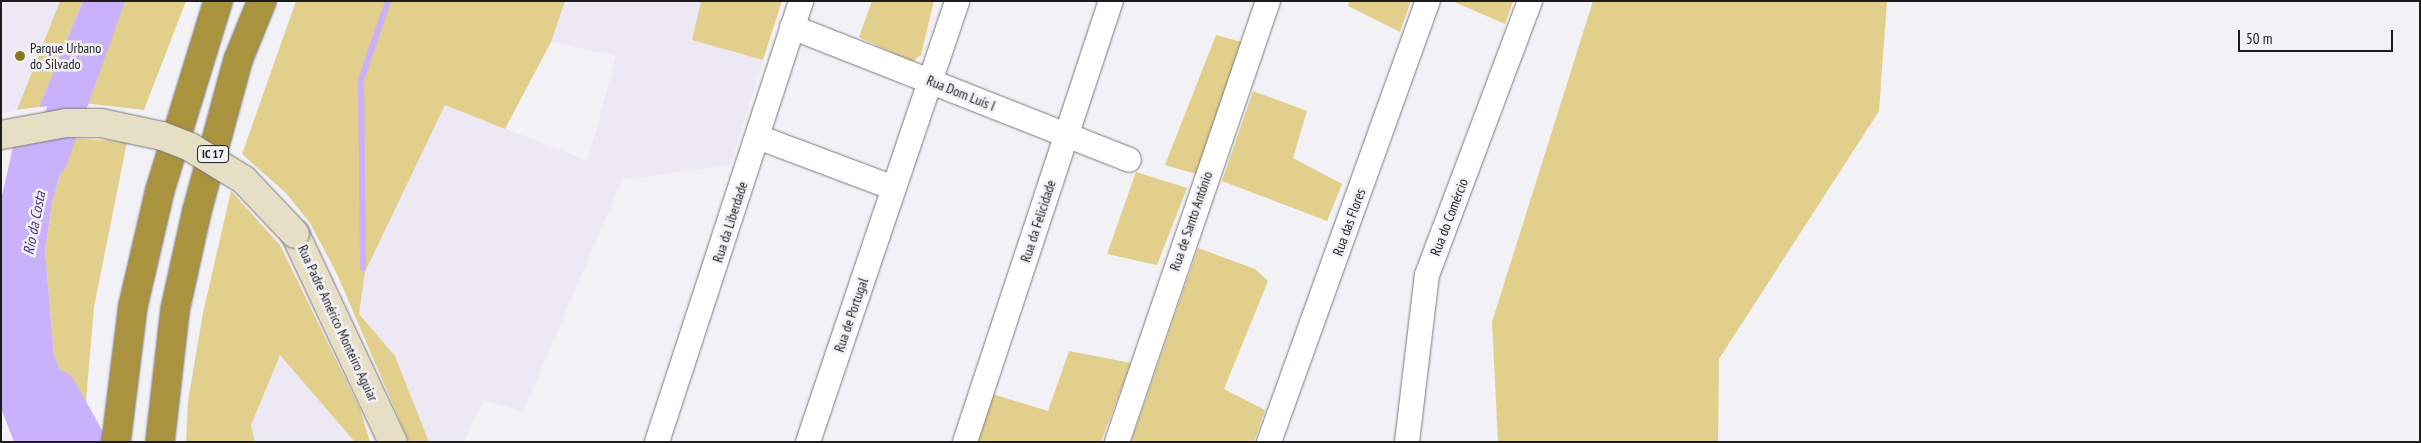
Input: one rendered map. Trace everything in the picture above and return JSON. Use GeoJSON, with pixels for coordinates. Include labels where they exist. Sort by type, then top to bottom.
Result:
{"type":"FeatureCollection","features":[{"type":"Feature","properties":{"kind":"highway"},"geometry":{"type":"LineString","coordinates":[[116,442],[133,306],[160,190],[218,1]]}},
{"type":"Feature","properties":{"kind":"highway","name":"IC 17"},"geometry":{"type":"LineString","coordinates":[[160,442],[175,310],[238,60],[262,1]]}},
{"type":"Feature","properties":{"kind":"street","name":"Rua da Liberdade"},"geometry":{"type":"LineString","coordinates":[[658,442],[801,1]]}},
{"type":"Feature","properties":{"kind":"street","name":"Rua de Portugal"},"geometry":{"type":"LineString","coordinates":[[808,442],[957,1]]}},
{"type":"Feature","properties":{"kind":"street","name":"Rua da Felicidade"},"geometry":{"type":"LineString","coordinates":[[965,442],[1111,1]]}},
{"type":"Feature","properties":{"kind":"street","name":"Rua de Santo António"},"geometry":{"type":"LineString","coordinates":[[1117,442],[1268,1]]}},
{"type":"Feature","properties":{"kind":"street","name":"Rua das Flores"},"geometry":{"type":"LineString","coordinates":[[1269,442],[1428,1]]}},
{"type":"Feature","properties":{"kind":"street","name":"Rua do Comércio"},"geometry":{"type":"LineString","coordinates":[[1407,442],[1427,275],[1530,1]]}},
{"type":"Feature","properties":{"kind":"street","name":"Rua Dom Luís I"},"geometry":{"type":"LineString","coordinates":[[792,27],[1129,160]]}},
{"type":"Feature","properties":{"kind":"street","name":"Rua Padre Américo Monteiro Aguiar"},"geometry":{"type":"LineString","coordinates":[[1,135],[66,123],[101,123],[162,136],[190,147],[244,180],[295,234],[393,442]]}},
{"type":"Feature","properties":{"kind":"street"},"geometry":{"type":"LineString","coordinates":[[758,137],[894,188]]}},
{"type":"Feature","properties":{"kind":"shaded area","name":"Parque Urbano do Silvado"},"geometry":{"type":"Polygon","coordinates":[[[1,1],[60,1],[17,110],[1,114],[1,1]]]}},
{"type":"Feature","properties":{"kind":"shaded area"},"geometry":{"type":"Polygon","coordinates":[[[60,1],[83,1],[39,107],[17,110],[60,1]]]}},
{"type":"Feature","properties":{"kind":"shaded area"},"geometry":{"type":"Polygon","coordinates":[[[123,1],[186,1],[144,110],[83,103],[123,1]]]}},
{"type":"Feature","properties":{"kind":"shaded area"},"geometry":{"type":"Polygon","coordinates":[[[296,1],[565,1],[551,42],[505,129],[445,105],[365,272],[359,314],[395,356],[429,442],[409,442],[337,274],[310,223],[286,193],[242,154],[296,1]]]}},
{"type":"Feature","properties":{"kind":"shaded area"},"geometry":{"type":"Polygon","coordinates":[[[564,1],[701,1],[692,40],[763,60],[730,165],[622,180],[523,412],[484,400],[464,442],[429,442],[395,356],[359,314],[365,272],[445,105],[588,161],[616,56],[551,42],[564,1]]]}},
{"type":"Feature","properties":{"kind":"shaded area"},"geometry":{"type":"Polygon","coordinates":[[[701,1],[782,1],[763,60],[692,40],[701,1]]]}},
{"type":"Feature","properties":{"kind":"shaded area"},"geometry":{"type":"Polygon","coordinates":[[[872,1],[934,1],[921,55],[912,62],[859,37],[872,1]]]}},
{"type":"Feature","properties":{"kind":"shaded area"},"geometry":{"type":"Polygon","coordinates":[[[1349,1],[1411,1],[1400,32],[1348,6],[1349,1]]]}},
{"type":"Feature","properties":{"kind":"shaded area"},"geometry":{"type":"Polygon","coordinates":[[[1452,1],[1513,1],[1505,24],[1452,1]]]}},
{"type":"Feature","properties":{"kind":"shaded area"},"geometry":{"type":"Polygon","coordinates":[[[1593,1],[1887,1],[1879,111],[1719,359],[1718,442],[1498,442],[1492,322],[1593,1]]]}},
{"type":"Feature","properties":{"kind":"shaded area"},"geometry":{"type":"Polygon","coordinates":[[[1216,35],[1242,42],[1196,174],[1165,165],[1216,35]]]}},
{"type":"Feature","properties":{"kind":"shaded area"},"geometry":{"type":"Polygon","coordinates":[[[1253,91],[1307,111],[1293,158],[1342,184],[1327,221],[1222,181],[1253,91]]]}},
{"type":"Feature","properties":{"kind":"shaded area"},"geometry":{"type":"Polygon","coordinates":[[[71,138],[127,142],[94,307],[84,424],[54,355],[45,250],[53,199],[71,138]]]}},
{"type":"Feature","properties":{"kind":"shaded area"},"geometry":{"type":"Polygon","coordinates":[[[1136,172],[1187,188],[1157,265],[1107,254],[1136,172]]]}},
{"type":"Feature","properties":{"kind":"shaded area"},"geometry":{"type":"Polygon","coordinates":[[[231,191],[280,245],[360,409],[370,442],[355,442],[280,355],[251,425],[255,442],[186,442],[188,401],[203,313],[231,191]]]}},
{"type":"Feature","properties":{"kind":"shaded area"},"geometry":{"type":"Polygon","coordinates":[[[1198,248],[1255,269],[1268,281],[1224,389],[1265,410],[1254,442],[1131,442],[1198,248]]]}},
{"type":"Feature","properties":{"kind":"shaded area"},"geometry":{"type":"Polygon","coordinates":[[[1069,351],[1131,363],[1101,442],[974,442],[992,394],[1048,411],[1069,351]]]}},
{"type":"Feature","properties":{"kind":"shaded area"},"geometry":{"type":"Polygon","coordinates":[[[280,354],[355,442],[255,442],[251,425],[280,354]]]}},
{"type":"Feature","properties":{"kind":"water"},"geometry":{"type":"Polygon","coordinates":[[[83,1],[123,1],[83,103],[39,107],[83,1]]]}},
{"type":"Feature","properties":{"kind":"water"},"geometry":{"type":"Polygon","coordinates":[[[71,138],[53,199],[45,250],[54,355],[84,424],[82,442],[14,442],[1,408],[1,200],[13,147],[71,138]]]}},
{"type":"Feature","properties":{"kind":"waterway","name":"Rio da Costa"},"geometry":{"type":"LineString","coordinates":[[49,158],[105,1]]}},
{"type":"Feature","properties":{"kind":"waterway"},"geometry":{"type":"LineString","coordinates":[[363,268],[361,80],[388,1]]}},
{"type":"Feature","properties":{"kind":"waterway","name":"Rio da Costa"},"geometry":{"type":"LineString","coordinates":[[58,390],[87,442]]}},
{"type":"Feature","properties":{"kind":"place","name":"Parque Urbano do Silvado"},"geometry":{"type":"Point","coordinates":[20,56]}}]}
